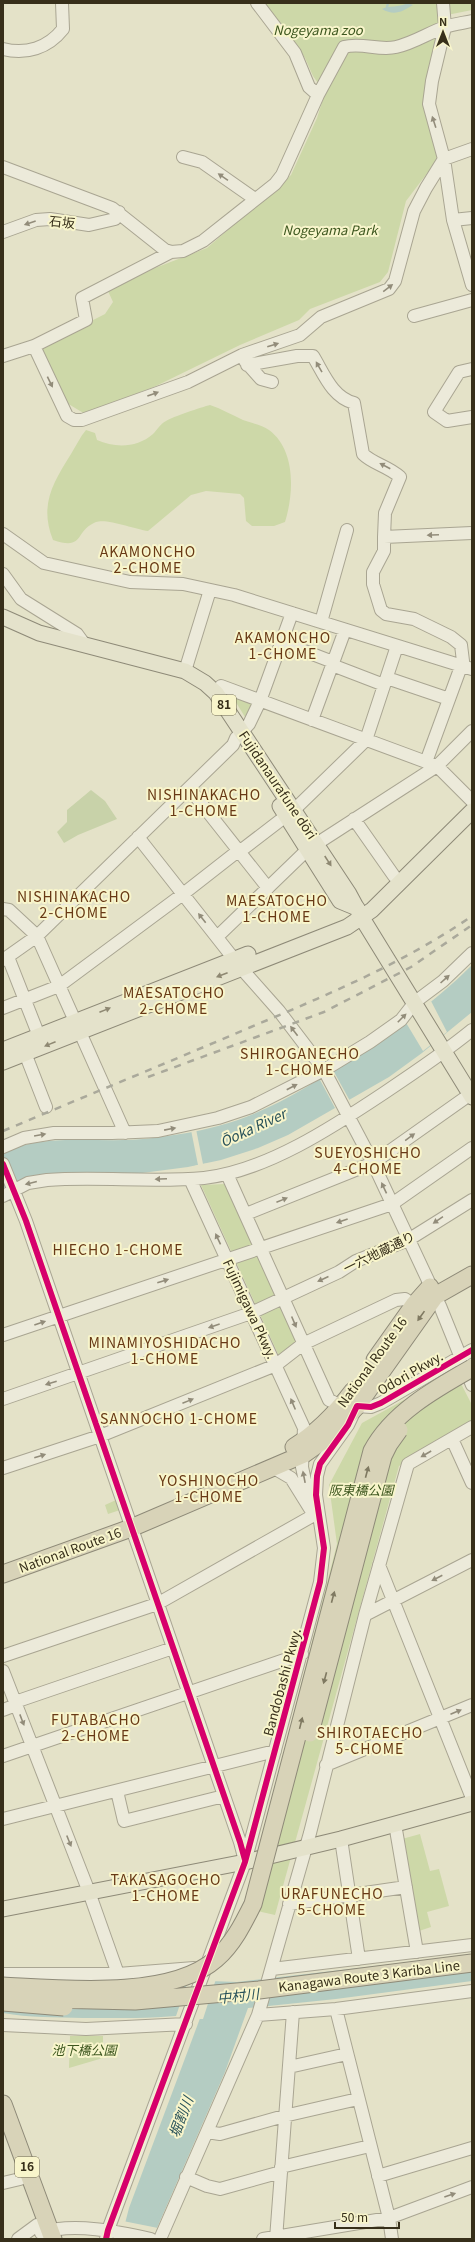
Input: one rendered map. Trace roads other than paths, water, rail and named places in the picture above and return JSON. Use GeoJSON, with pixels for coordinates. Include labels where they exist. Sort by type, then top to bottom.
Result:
{"type":"FeatureCollection","features":[{"type":"Feature","properties":{"kind":"highway","name":"National Route 16"},"geometry":{"type":"LineString","coordinates":[[349,1406],[414,1305],[472,1264]]}},
{"type":"Feature","properties":{"kind":"highway","name":"National Route 16"},"geometry":{"type":"LineString","coordinates":[[3,1563],[130,1524],[325,1439],[433,1291],[472,1275]]}},
{"type":"Feature","properties":{"kind":"highway"},"geometry":{"type":"LineString","coordinates":[[3,1986],[75,1989],[151,1985],[192,1974],[216,1960],[229,1946],[239,1931],[253,1904],[372,1451],[380,1436],[406,1411],[450,1380],[468,1358]]}},
{"type":"Feature","properties":{"kind":"highway"},"geometry":{"type":"LineString","coordinates":[[3,1994],[112,1996],[156,1992],[188,1985],[201,1979],[215,1971],[237,1951],[255,1924],[264,1900],[383,1456],[399,1431],[411,1420],[472,1380]]}},
{"type":"Feature","properties":{"kind":"highway","name":"National Route 16"},"geometry":{"type":"LineString","coordinates":[[3,1574],[274,1468],[304,1447]]}},
{"type":"Feature","properties":{"kind":"highway","name":"Kanagawa Route 3 Kariba Line"},"geometry":{"type":"LineString","coordinates":[[3,1994],[73,2001],[135,2001],[259,1990],[472,1963]]}},
{"type":"Feature","properties":{"kind":"highway","name":"Kanagawa Route 3 Kariba Line"},"geometry":{"type":"LineString","coordinates":[[3,2002],[90,2008],[166,2006],[309,1992],[472,1972]]}},
{"type":"Feature","properties":{"kind":"highway","name":"16"},"geometry":{"type":"LineString","coordinates":[[3,2104],[45,2233]]}},
{"type":"Feature","properties":{"kind":"highway","name":"16"},"geometry":{"type":"LineString","coordinates":[[3,2135],[20,2179],[45,2233]]}},
{"type":"Feature","properties":{"kind":"main road","name":"Fujidanaurafune dōri"},"geometry":{"type":"LineString","coordinates":[[3,617],[39,633],[186,671],[205,683],[216,693],[239,735],[312,847],[340,901],[360,913]]}},
{"type":"Feature","properties":{"kind":"main road","name":"Fujidanaurafune dōri"},"geometry":{"type":"LineString","coordinates":[[3,628],[42,643],[183,681],[204,695],[239,735]]}},
{"type":"Feature","properties":{"kind":"main road"},"geometry":{"type":"LineString","coordinates":[[360,913],[371,899],[394,876],[472,801]]}},
{"type":"Feature","properties":{"kind":"main road"},"geometry":{"type":"LineString","coordinates":[[3,1062],[25,1053],[77,1027],[238,963],[342,918],[360,913],[472,811]]}},
{"type":"Feature","properties":{"kind":"main road"},"geometry":{"type":"LineString","coordinates":[[360,913],[471,1094]]}},
{"type":"Feature","properties":{"kind":"main road"},"geometry":{"type":"LineString","coordinates":[[3,1050],[39,1036],[77,1027]]}},
{"type":"Feature","properties":{"kind":"main road"},"geometry":{"type":"LineString","coordinates":[[3,1909],[245,1862],[340,1839],[472,1803]]}},
{"type":"Feature","properties":{"kind":"street"},"geometry":{"type":"LineString","coordinates":[[3,49],[32,50],[52,41],[63,29],[62,3]]}},
{"type":"Feature","properties":{"kind":"street"},"geometry":{"type":"LineString","coordinates":[[257,3],[295,53],[309,87],[318,95]]}},
{"type":"Feature","properties":{"kind":"street"},"geometry":{"type":"LineString","coordinates":[[443,3],[445,27],[432,81],[430,104],[444,159],[453,220],[472,285]]}},
{"type":"Feature","properties":{"kind":"street"},"geometry":{"type":"LineString","coordinates":[[3,356],[34,346],[86,320],[82,298],[171,252],[183,251],[203,241],[275,184],[282,175],[318,95],[344,46],[396,47],[420,40],[445,27],[472,21]]}},
{"type":"Feature","properties":{"kind":"street"},"geometry":{"type":"LineString","coordinates":[[34,346],[67,416],[74,420],[82,420],[188,382],[245,360],[300,336],[321,317],[389,289],[395,281],[414,211],[444,159],[472,149]]}},
{"type":"Feature","properties":{"kind":"street"},"geometry":{"type":"LineString","coordinates":[[183,157],[202,162],[255,199]]}},
{"type":"Feature","properties":{"kind":"street"},"geometry":{"type":"LineString","coordinates":[[3,167],[68,190],[119,212],[165,250],[171,252]]}},
{"type":"Feature","properties":{"kind":"street","name":"石坂"},"geometry":{"type":"LineString","coordinates":[[3,232],[36,220],[50,220],[89,225],[115,220],[119,212]]}},
{"type":"Feature","properties":{"kind":"street"},"geometry":{"type":"LineString","coordinates":[[453,220],[472,218]]}},
{"type":"Feature","properties":{"kind":"street"},"geometry":{"type":"LineString","coordinates":[[414,316],[472,300]]}},
{"type":"Feature","properties":{"kind":"street"},"geometry":{"type":"LineString","coordinates":[[245,360],[313,356],[334,390],[343,400],[354,403],[363,454],[368,459],[392,470],[400,477],[385,513],[384,551],[373,572],[373,584],[381,610],[386,614],[414,619],[458,640],[461,645],[467,667],[449,699],[431,764]]}},
{"type":"Feature","properties":{"kind":"street"},"geometry":{"type":"LineString","coordinates":[[245,360],[262,379],[272,382]]}},
{"type":"Feature","properties":{"kind":"street"},"geometry":{"type":"LineString","coordinates":[[472,369],[459,372],[434,412],[447,422],[472,417]]}},
{"type":"Feature","properties":{"kind":"street"},"geometry":{"type":"LineString","coordinates":[[321,622],[347,530]]}},
{"type":"Feature","properties":{"kind":"street"},"geometry":{"type":"LineString","coordinates":[[3,534],[44,563],[130,582],[183,584],[210,590],[292,613],[467,667]]}},
{"type":"Feature","properties":{"kind":"street"},"geometry":{"type":"LineString","coordinates":[[384,537],[472,534]]}},
{"type":"Feature","properties":{"kind":"street"},"geometry":{"type":"LineString","coordinates":[[3,574],[21,599],[77,634],[85,645]]}},
{"type":"Feature","properties":{"kind":"street"},"geometry":{"type":"LineString","coordinates":[[186,671],[210,590]]}},
{"type":"Feature","properties":{"kind":"street"},"geometry":{"type":"LineString","coordinates":[[39,1036],[6,959],[37,936],[233,745],[239,735],[249,724],[260,701],[292,613]]}},
{"type":"Feature","properties":{"kind":"street"},"geometry":{"type":"LineString","coordinates":[[312,720],[345,630]]}},
{"type":"Feature","properties":{"kind":"street"},"geometry":{"type":"LineString","coordinates":[[281,642],[332,664],[385,682],[449,699]]}},
{"type":"Feature","properties":{"kind":"street"},"geometry":{"type":"LineString","coordinates":[[3,1008],[60,986],[184,894],[290,812],[366,740],[397,646]]}},
{"type":"Feature","properties":{"kind":"street"},"geometry":{"type":"LineString","coordinates":[[221,686],[431,764],[472,801]]}},
{"type":"Feature","properties":{"kind":"street"},"geometry":{"type":"LineString","coordinates":[[218,937],[312,847],[431,764],[472,731]]}},
{"type":"Feature","properties":{"kind":"street"},"geometry":{"type":"LineString","coordinates":[[189,788],[238,852],[268,888]]}},
{"type":"Feature","properties":{"kind":"street"},"geometry":{"type":"LineString","coordinates":[[354,819],[394,876]]}},
{"type":"Feature","properties":{"kind":"street"},"geometry":{"type":"LineString","coordinates":[[138,837],[238,963],[283,1016],[325,1072],[373,1163],[408,1240],[468,1358],[463,1367],[472,1385]]}},
{"type":"Feature","properties":{"kind":"street"},"geometry":{"type":"LineString","coordinates":[[3,909],[9,910],[37,936],[125,1133]]}},
{"type":"Feature","properties":{"kind":"street"},"geometry":{"type":"LineString","coordinates":[[3,1146],[24,1138],[54,1133],[125,1133],[158,1131],[218,1118],[251,1107],[325,1072],[401,1020],[415,1002],[443,981],[472,953]]}},
{"type":"Feature","properties":{"kind":"street"},"geometry":{"type":"LineString","coordinates":[[3,1196],[14,1187],[28,1183],[70,1178],[126,1180],[190,1178],[228,1174],[304,1143],[349,1116],[446,1052],[472,1030]]}},
{"type":"Feature","properties":{"kind":"street"},"geometry":{"type":"LineString","coordinates":[[25,1053],[46,1107]]}},
{"type":"Feature","properties":{"kind":"street"},"geometry":{"type":"LineString","coordinates":[[246,1214],[373,1163],[471,1094]]}},
{"type":"Feature","properties":{"kind":"street"},"geometry":{"type":"LineString","coordinates":[[3,1336],[392,1204],[472,1148]]}},
{"type":"Feature","properties":{"kind":"street"},"geometry":{"type":"LineString","coordinates":[[3,1164],[14,1187],[59,1316],[224,1796],[245,1862]]}},
{"type":"Feature","properties":{"kind":"street"},"geometry":{"type":"LineString","coordinates":[[228,1174],[329,1400],[349,1406]]}},
{"type":"Feature","properties":{"kind":"street","name":"Fujimigawa Pkwy."},"geometry":{"type":"LineString","coordinates":[[190,1178],[304,1428],[302,1467],[314,1515]]}},
{"type":"Feature","properties":{"kind":"street","name":"一六地蔵通り"},"geometry":{"type":"LineString","coordinates":[[3,1399],[79,1374],[251,1313],[338,1272],[356,1261],[408,1240],[472,1200]]}},
{"type":"Feature","properties":{"kind":"street"},"geometry":{"type":"LineString","coordinates":[[3,1468],[100,1436],[276,1365],[303,1344],[396,1300],[405,1300],[414,1305]]}},
{"type":"Feature","properties":{"kind":"street","name":"Odori Pkwy."},"geometry":{"type":"LineString","coordinates":[[349,1406],[371,1408],[468,1358]]}},
{"type":"Feature","properties":{"kind":"street","name":"Bandobashi Pkwy."},"geometry":{"type":"LineString","coordinates":[[107,2234],[245,1862],[302,1654],[320,1582],[324,1554],[316,1495],[317,1476],[326,1453],[348,1425],[349,1406]]}},
{"type":"Feature","properties":{"kind":"street"},"geometry":{"type":"LineString","coordinates":[[160,2239],[258,2015],[306,1847],[365,1615],[408,1464],[472,1427]]}},
{"type":"Feature","properties":{"kind":"street"},"geometry":{"type":"LineString","coordinates":[[452,1439],[472,1483]]}},
{"type":"Feature","properties":{"kind":"street"},"geometry":{"type":"LineString","coordinates":[[274,1468],[290,1478],[314,1515],[322,1541]]}},
{"type":"Feature","properties":{"kind":"street"},"geometry":{"type":"LineString","coordinates":[[3,1656],[157,1604],[314,1515]]}},
{"type":"Feature","properties":{"kind":"street"},"geometry":{"type":"LineString","coordinates":[[365,1615],[472,1560]]}},
{"type":"Feature","properties":{"kind":"street"},"geometry":{"type":"LineString","coordinates":[[379,1565],[472,1798]]}},
{"type":"Feature","properties":{"kind":"street"},"geometry":{"type":"LineString","coordinates":[[3,1710],[16,1703],[173,1648]]}},
{"type":"Feature","properties":{"kind":"street"},"geometry":{"type":"LineString","coordinates":[[3,1756],[302,1654]]}},
{"type":"Feature","properties":{"kind":"street"},"geometry":{"type":"LineString","coordinates":[[3,1671],[90,1892],[118,1974]]}},
{"type":"Feature","properties":{"kind":"street"},"geometry":{"type":"LineString","coordinates":[[326,1765],[472,1705]]}},
{"type":"Feature","properties":{"kind":"street"},"geometry":{"type":"LineString","coordinates":[[3,1819],[275,1751]]}},
{"type":"Feature","properties":{"kind":"street"},"geometry":{"type":"LineString","coordinates":[[117,1791],[124,1821],[224,1796]]}},
{"type":"Feature","properties":{"kind":"street"},"geometry":{"type":"LineString","coordinates":[[395,1824],[416,1952]]}},
{"type":"Feature","properties":{"kind":"street"},"geometry":{"type":"LineString","coordinates":[[340,1839],[359,1959]]}},
{"type":"Feature","properties":{"kind":"street"},"geometry":{"type":"LineString","coordinates":[[289,1904],[406,1887]]}},
{"type":"Feature","properties":{"kind":"street"},"geometry":{"type":"LineString","coordinates":[[272,1969],[472,1945]]}},
{"type":"Feature","properties":{"kind":"street"},"geometry":{"type":"LineString","coordinates":[[3,1974],[118,1974],[207,1967]]}},
{"type":"Feature","properties":{"kind":"street"},"geometry":{"type":"LineString","coordinates":[[258,2015],[336,2009],[472,1991]]}},
{"type":"Feature","properties":{"kind":"street"},"geometry":{"type":"LineString","coordinates":[[336,2009],[389,2218],[392,2239]]}},
{"type":"Feature","properties":{"kind":"street"},"geometry":{"type":"LineString","coordinates":[[276,2238],[293,2012]]}},
{"type":"Feature","properties":{"kind":"street"},"geometry":{"type":"LineString","coordinates":[[3,2025],[86,2029],[186,2024]]}},
{"type":"Feature","properties":{"kind":"street"},"geometry":{"type":"LineString","coordinates":[[289,2067],[347,2054]]}},
{"type":"Feature","properties":{"kind":"street"},"geometry":{"type":"LineString","coordinates":[[207,2132],[220,2134],[284,2116],[358,2099]]}},
{"type":"Feature","properties":{"kind":"street"},"geometry":{"type":"LineString","coordinates":[[186,2177],[207,2186],[220,2189],[281,2169],[370,2146]]}},
{"type":"Feature","properties":{"kind":"street"},"geometry":{"type":"LineString","coordinates":[[378,2176],[472,2148]]}},
{"type":"Feature","properties":{"kind":"street"},"geometry":{"type":"LineString","coordinates":[[3,2183],[20,2179]]}},
{"type":"Feature","properties":{"kind":"street"},"geometry":{"type":"LineString","coordinates":[[263,2239],[389,2218],[472,2187]]}},
{"type":"Feature","properties":{"kind":"street"},"geometry":{"type":"LineString","coordinates":[[18,2239],[45,2233],[107,2234],[151,2239]]}},
{"type":"Feature","properties":{"kind":"water"},"geometry":{"type":"Polygon","coordinates":[[[408,3],[413,5],[405,10],[394,13],[382,9],[388,7],[408,3]]]}},
{"type":"Feature","properties":{"kind":"water","name":"Ōoka River"},"geometry":{"type":"Polygon","coordinates":[[[472,965],[472,1012],[422,1053],[389,1077],[288,1135],[258,1148],[221,1160],[188,1167],[142,1173],[103,1175],[3,1190],[3,1153],[22,1146],[36,1143],[69,1140],[125,1140],[153,1138],[194,1132],[255,1114],[272,1106],[323,1077],[416,1014],[472,965]]]}},
{"type":"Feature","properties":{"kind":"water"},"geometry":{"type":"Polygon","coordinates":[[[472,1955],[472,1981],[336,1999],[248,2008],[225,2072],[157,2228],[121,2239],[129,2208],[202,2013],[157,2017],[83,2018],[23,2016],[3,2013],[3,1983],[182,1980],[237,1982],[472,1955]]]}},
{"type":"Feature","properties":{"kind":"waterway"},"geometry":{"type":"LineString","coordinates":[[387,7],[388,3]]}},
{"type":"Feature","properties":{"kind":"railway"},"geometry":{"type":"LineString","coordinates":[[3,1131],[308,1003],[419,949],[472,916]]}},
{"type":"Feature","properties":{"kind":"railway"},"geometry":{"type":"LineString","coordinates":[[148,1077],[324,1012],[411,967],[472,925]]}},
{"type":"Feature","properties":{"kind":"district","name":"AKAMONCHO 2-CHOME"},"geometry":{"type":"Point","coordinates":[148,560]}},
{"type":"Feature","properties":{"kind":"district","name":"AKAMONCHO 1-CHOME"},"geometry":{"type":"Point","coordinates":[283,646]}},
{"type":"Feature","properties":{"kind":"district","name":"NISHINAKACHO 1-CHOME"},"geometry":{"type":"Point","coordinates":[204,804]}},
{"type":"Feature","properties":{"kind":"district","name":"NISHINAKACHO 2-CHOME"},"geometry":{"type":"Point","coordinates":[74,906]}},
{"type":"Feature","properties":{"kind":"district","name":"MAESATOCHO 1-CHOME"},"geometry":{"type":"Point","coordinates":[277,910]}},
{"type":"Feature","properties":{"kind":"district","name":"MAESATOCHO 2-CHOME"},"geometry":{"type":"Point","coordinates":[174,1002]}},
{"type":"Feature","properties":{"kind":"district","name":"SHIROGANECHO 1-CHOME"},"geometry":{"type":"Point","coordinates":[300,1062]}},
{"type":"Feature","properties":{"kind":"district","name":"SUEYOSHICHO 4-CHOME"},"geometry":{"type":"Point","coordinates":[368,1162]}},
{"type":"Feature","properties":{"kind":"district","name":"HIECHO 1-CHOME"},"geometry":{"type":"Point","coordinates":[118,1250]}},
{"type":"Feature","properties":{"kind":"district","name":"MINAMIYOSHIDACHO 1-CHOME"},"geometry":{"type":"Point","coordinates":[165,1352]}},
{"type":"Feature","properties":{"kind":"district","name":"SANNOCHO 1-CHOME"},"geometry":{"type":"Point","coordinates":[179,1419]}},
{"type":"Feature","properties":{"kind":"district","name":"YOSHINOCHO 1-CHOME"},"geometry":{"type":"Point","coordinates":[209,1490]}},
{"type":"Feature","properties":{"kind":"district","name":"FUTABACHO 2-CHOME"},"geometry":{"type":"Point","coordinates":[96,1728]}},
{"type":"Feature","properties":{"kind":"district","name":"SHIROTAECHO 5-CHOME"},"geometry":{"type":"Point","coordinates":[370,1742]}},
{"type":"Feature","properties":{"kind":"district","name":"TAKASAGOCHO 1-CHOME"},"geometry":{"type":"Point","coordinates":[166,1888]}},
{"type":"Feature","properties":{"kind":"district","name":"URAFUNECHO 5-CHOME"},"geometry":{"type":"Point","coordinates":[332,1902]}},
{"type":"Feature","properties":{"kind":"park label","name":"Nogeyama zoo"},"geometry":{"type":"Point","coordinates":[318,30]}},
{"type":"Feature","properties":{"kind":"park label","name":"Nogeyama Park"},"geometry":{"type":"Point","coordinates":[330,230]}},
{"type":"Feature","properties":{"kind":"park label","name":"阪東橋公園"},"geometry":{"type":"Point","coordinates":[361,1490]}},
{"type":"Feature","properties":{"kind":"park label","name":"池下橋公園"},"geometry":{"type":"Point","coordinates":[84,2050]}},
{"type":"Feature","properties":{"kind":"water label","name":"中村川"},"geometry":{"type":"Point","coordinates":[238,1996]}},
{"type":"Feature","properties":{"kind":"water label","name":"堀割川"},"geometry":{"type":"Point","coordinates":[181,2117]}}]}
